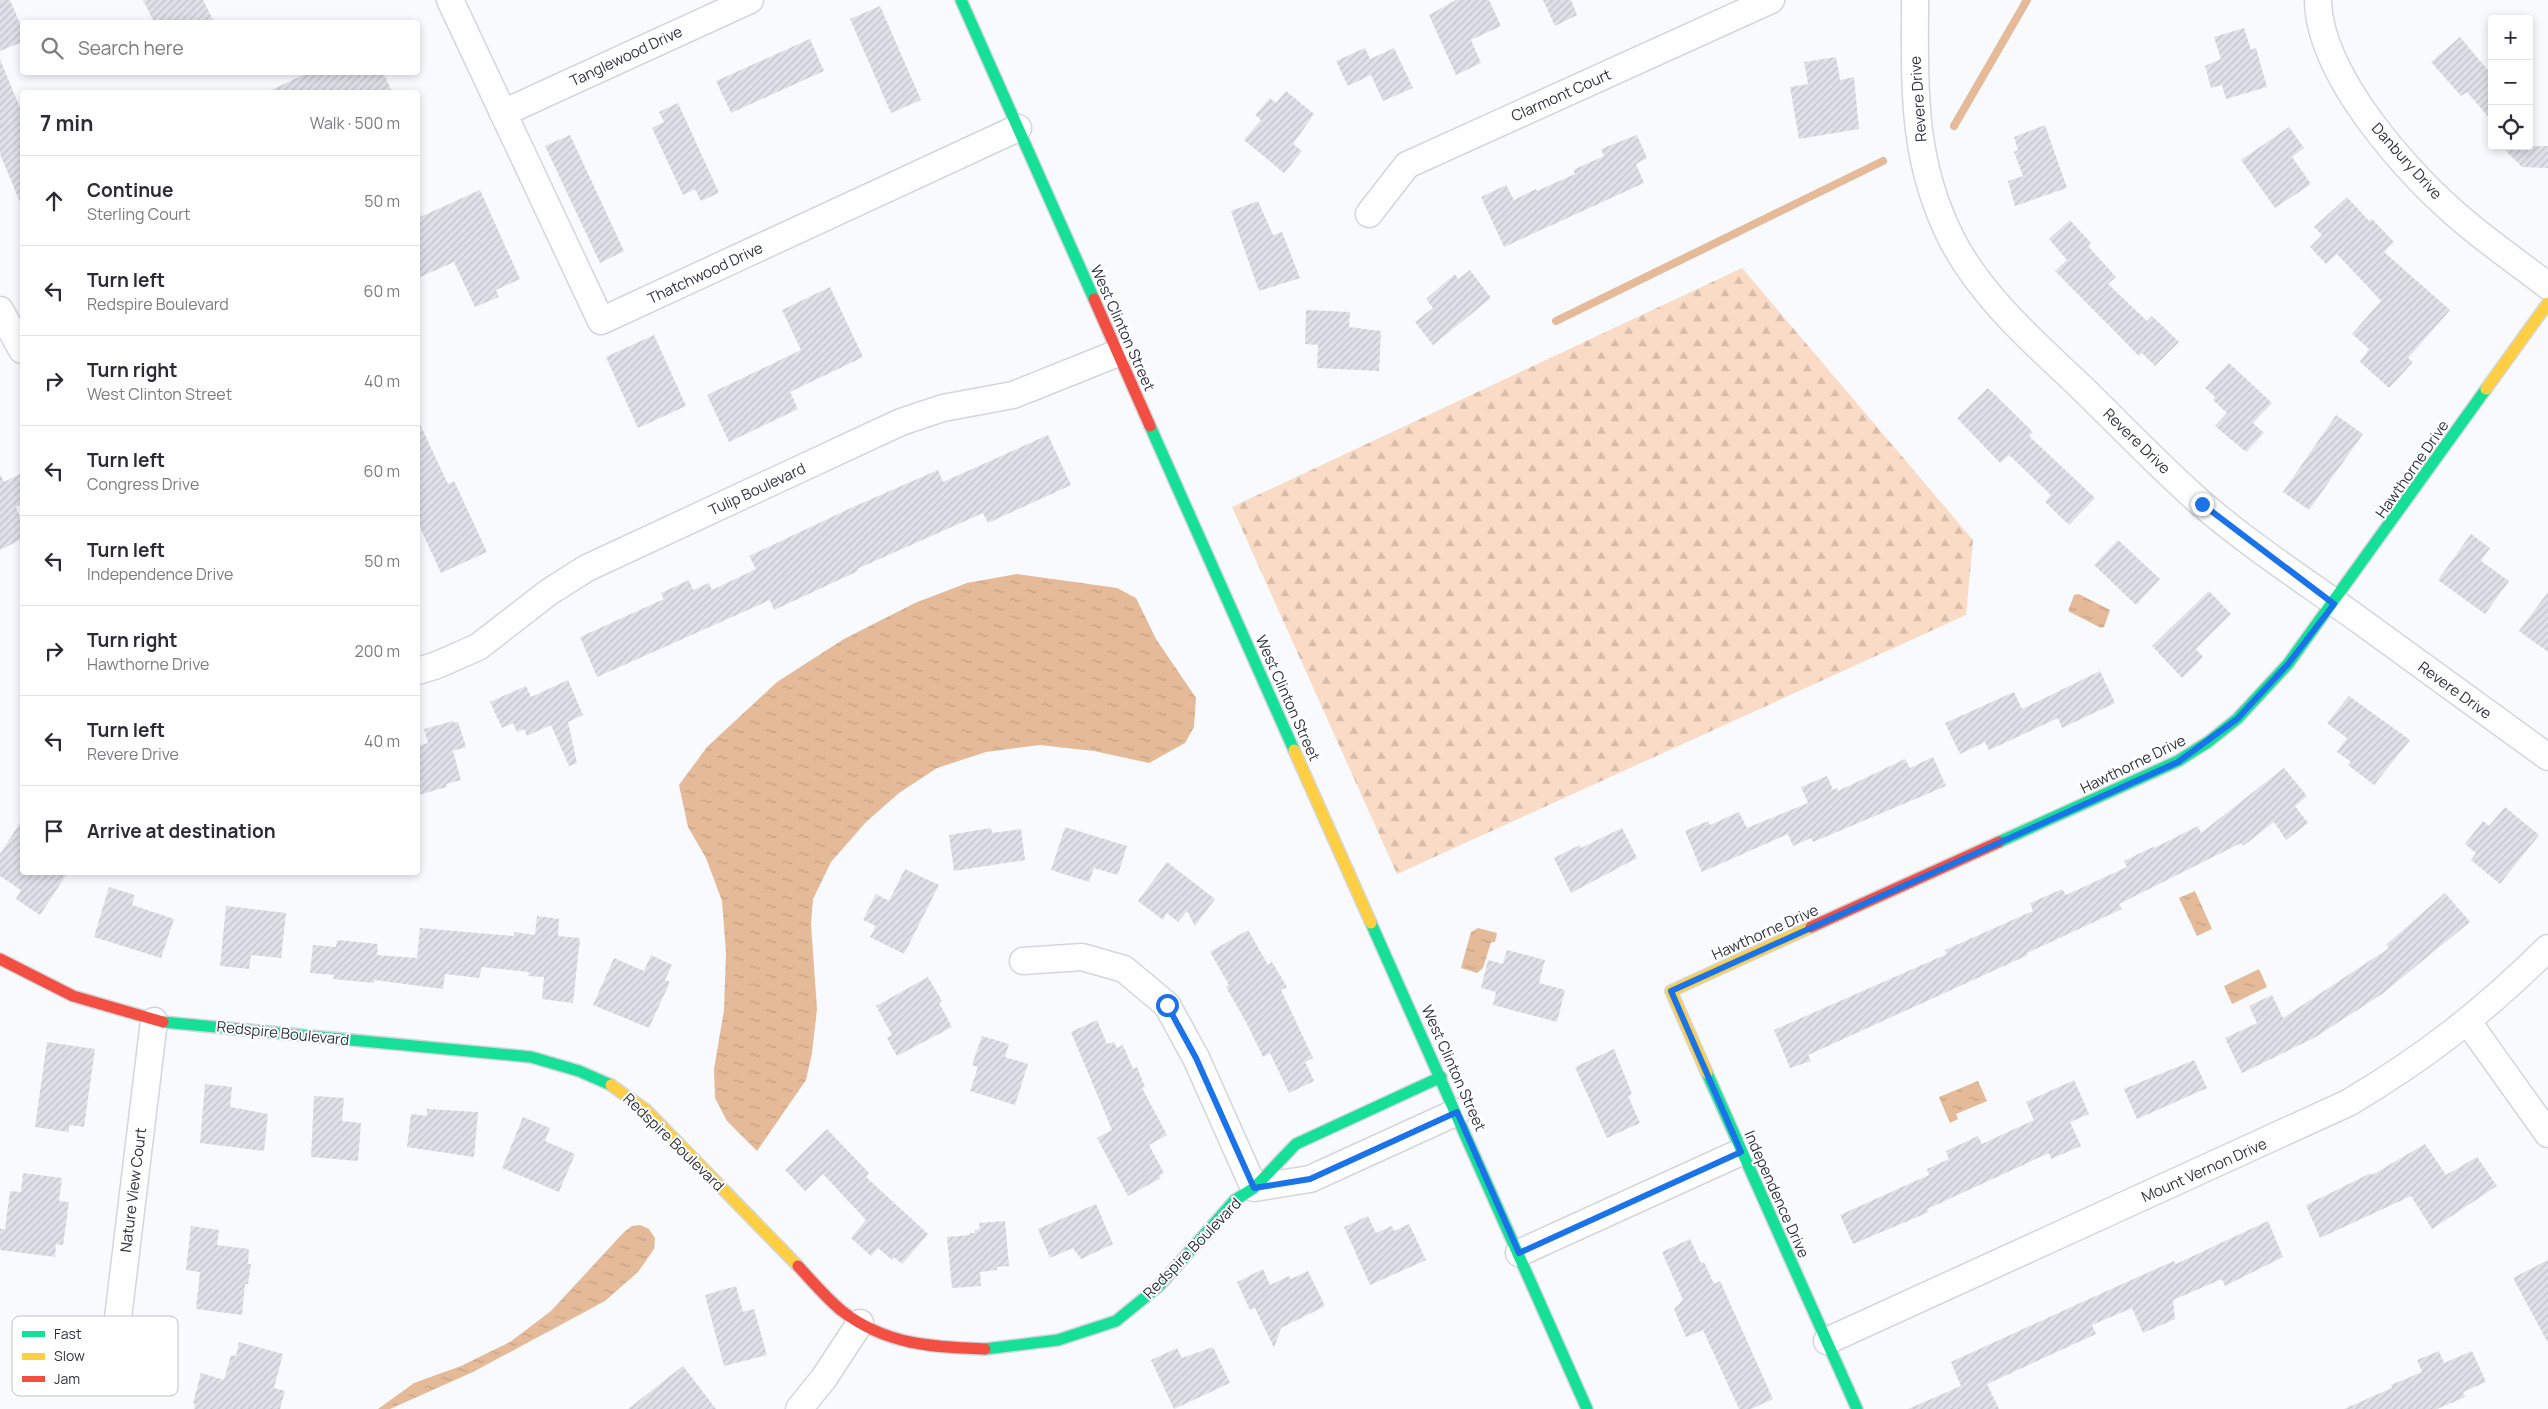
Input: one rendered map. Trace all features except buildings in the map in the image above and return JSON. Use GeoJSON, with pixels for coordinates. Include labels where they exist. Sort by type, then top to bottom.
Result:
{"type":"FeatureCollection","features":[{"type":"Feature","properties":{"kind":"street"},"geometry":{"type":"LineString","coordinates":[[450,0],[503,113]]}},
{"type":"Feature","properties":{"kind":"street","name":"Tanglewood Drive"},"geometry":{"type":"LineString","coordinates":[[503,113],[750,0]]}},
{"type":"Feature","properties":{"kind":"street","name":"West Clinton Street"},"geometry":{"type":"LineString","coordinates":[[962,0],[1457,1112],[1587,1409]]}},
{"type":"Feature","properties":{"kind":"street","name":"Clarmont Court"},"geometry":{"type":"LineString","coordinates":[[1369,214],[1407,165],[1771,0]]}},
{"type":"Feature","properties":{"kind":"street","name":"Revere Drive"},"geometry":{"type":"LineString","coordinates":[[1915,0],[1913,72],[1916,114],[1922,154],[1935,198],[1952,239],[1977,280],[2029,337],[2202,504],[2334,604],[2548,757]]}},
{"type":"Feature","properties":{"kind":"street","name":"Danbury Drive"},"geometry":{"type":"LineString","coordinates":[[2318,0],[2318,13],[2326,48],[2346,84],[2378,131],[2418,178],[2465,223],[2548,286]]}},
{"type":"Feature","properties":{"kind":"street","name":"Thatchwood Drive"},"geometry":{"type":"LineString","coordinates":[[503,113],[601,321],[1018,128]]}},
{"type":"Feature","properties":{"kind":"street","name":"Hawthorne Drive"},"geometry":{"type":"LineString","coordinates":[[1671,991],[2178,762],[2237,719],[2288,664],[2334,604],[2548,303]]}},
{"type":"Feature","properties":{"kind":"street"},"geometry":{"type":"LineString","coordinates":[[0,310],[20,346]]}},
{"type":"Feature","properties":{"kind":"street","name":"Tulip Boulevard"},"geometry":{"type":"LineString","coordinates":[[420,670],[478,647],[549,592],[587,568],[901,422],[944,408],[1013,395],[1118,353]]}},
{"type":"Feature","properties":{"kind":"street","name":"Mount Vernon Drive"},"geometry":{"type":"LineString","coordinates":[[1827,1341],[2310,1122],[2385,1081],[2468,1022],[2548,948]]}},
{"type":"Feature","properties":{"kind":"street"},"geometry":{"type":"LineString","coordinates":[[1023,961],[1082,957],[1124,969],[1167,1005],[1196,1058],[1254,1188]]}},
{"type":"Feature","properties":{"kind":"street","name":"Redspire Boulevard"},"geometry":{"type":"LineString","coordinates":[[0,958],[14,968],[73,996],[154,1021],[531,1058],[582,1070],[614,1085],[646,1110],[840,1310],[860,1323],[892,1339],[931,1347],[993,1349],[1058,1340],[1116,1321],[1160,1286],[1235,1200],[1254,1188],[1296,1144],[1441,1077]]}},
{"type":"Feature","properties":{"kind":"street","name":"Independence Drive"},"geometry":{"type":"LineString","coordinates":[[1671,991],[1857,1409]]}},
{"type":"Feature","properties":{"kind":"street","name":"Nature View Court"},"geometry":{"type":"LineString","coordinates":[[118,1316],[154,1021]]}},
{"type":"Feature","properties":{"kind":"street"},"geometry":{"type":"LineString","coordinates":[[2468,1022],[2548,1134]]}},
{"type":"Feature","properties":{"kind":"street","name":"Redspire Boulevard"},"geometry":{"type":"LineString","coordinates":[[1254,1188],[1310,1179],[1457,1112]]}},
{"type":"Feature","properties":{"kind":"street"},"geometry":{"type":"LineString","coordinates":[[1519,1253],[1741,1152]]}},
{"type":"Feature","properties":{"kind":"street"},"geometry":{"type":"LineString","coordinates":[[799,1409],[824,1378],[860,1323]]}},
{"type":"Feature","properties":{"kind":"green space"},"geometry":{"type":"Polygon","coordinates":[[[1742,268],[1973,540],[1966,615],[1397,874],[1232,507],[1742,268]]]}},
{"type":"Feature","properties":{"kind":"water"},"geometry":{"type":"Polygon","coordinates":[[[1017,574],[1117,588],[1136,598],[1156,639],[1196,698],[1194,727],[1185,743],[1149,763],[1094,751],[1040,745],[986,752],[937,768],[899,793],[866,822],[831,862],[813,899],[811,924],[817,1009],[812,1053],[806,1080],[757,1151],[727,1121],[715,1098],[714,1069],[724,1010],[726,952],[722,901],[706,858],[688,827],[679,785],[707,747],[777,682],[844,639],[915,603],[967,583],[1017,574]]]}},
{"type":"Feature","properties":{"kind":"water"},"geometry":{"type":"Polygon","coordinates":[[[2079,594],[2110,610],[2104,627],[2101,628],[2068,611],[2074,595],[2079,594]]]}},
{"type":"Feature","properties":{"kind":"water"},"geometry":{"type":"Polygon","coordinates":[[[2195,891],[2212,929],[2197,936],[2179,898],[2195,891]]]}},
{"type":"Feature","properties":{"kind":"water"},"geometry":{"type":"Polygon","coordinates":[[[1478,928],[1497,933],[1495,942],[1491,942],[1483,968],[1477,973],[1461,968],[1471,932],[1478,928]]]}},
{"type":"Feature","properties":{"kind":"water"},"geometry":{"type":"Polygon","coordinates":[[[2259,969],[2267,987],[2232,1004],[2224,986],[2259,969]]]}},
{"type":"Feature","properties":{"kind":"water"},"geometry":{"type":"Polygon","coordinates":[[[1978,1081],[1987,1101],[1956,1114],[1958,1119],[1950,1123],[1939,1097],[1978,1081]]]}},
{"type":"Feature","properties":{"kind":"water"},"geometry":{"type":"Polygon","coordinates":[[[640,1225],[649,1229],[655,1238],[654,1249],[638,1272],[605,1301],[473,1372],[390,1409],[378,1409],[414,1383],[461,1366],[510,1342],[551,1311],[624,1232],[632,1226],[640,1225]]]}},
{"type":"Feature","properties":{"kind":"waterway"},"geometry":{"type":"LineString","coordinates":[[1954,126],[2027,0]]}},
{"type":"Feature","properties":{"kind":"waterway"},"geometry":{"type":"LineString","coordinates":[[1556,321],[1883,161]]}},
{"type":"Feature","properties":{"kind":"traffic: fast"},"geometry":{"type":"LineString","coordinates":[[961,0],[1094,299]]}},
{"type":"Feature","properties":{"kind":"traffic: fast"},"geometry":{"type":"LineString","coordinates":[[1999,842],[2178,761],[2208,742],[2237,719],[2288,664],[2486,389]]}},
{"type":"Feature","properties":{"kind":"traffic: fast"},"geometry":{"type":"LineString","coordinates":[[1150,426],[1294,750]]}},
{"type":"Feature","properties":{"kind":"traffic: fast"},"geometry":{"type":"LineString","coordinates":[[1371,923],[1587,1409]]}},
{"type":"Feature","properties":{"kind":"traffic: fast"},"geometry":{"type":"LineString","coordinates":[[163,1022],[531,1057],[579,1071],[611,1085]]}},
{"type":"Feature","properties":{"kind":"traffic: fast"},"geometry":{"type":"LineString","coordinates":[[1707,1073],[1857,1409]]}},
{"type":"Feature","properties":{"kind":"traffic: fast"},"geometry":{"type":"LineString","coordinates":[[985,1349],[1058,1340],[1116,1321],[1159,1286],[1235,1200],[1254,1188],[1296,1144],[1441,1077]]}},
{"type":"Feature","properties":{"kind":"traffic: slow"},"geometry":{"type":"LineString","coordinates":[[2486,389],[2548,303]]}},
{"type":"Feature","properties":{"kind":"traffic: slow"},"geometry":{"type":"LineString","coordinates":[[1294,750],[1371,923]]}},
{"type":"Feature","properties":{"kind":"traffic: slow"},"geometry":{"type":"LineString","coordinates":[[1707,1073],[1671,991],[1811,927]]}},
{"type":"Feature","properties":{"kind":"traffic: slow"},"geometry":{"type":"LineString","coordinates":[[611,1085],[646,1110],[798,1266]]}},
{"type":"Feature","properties":{"kind":"traffic: jam"},"geometry":{"type":"LineString","coordinates":[[1094,299],[1150,426]]}},
{"type":"Feature","properties":{"kind":"traffic: jam"},"geometry":{"type":"LineString","coordinates":[[1811,927],[1999,842]]}},
{"type":"Feature","properties":{"kind":"traffic: jam"},"geometry":{"type":"LineString","coordinates":[[0,959],[73,996],[163,1022]]}},
{"type":"Feature","properties":{"kind":"traffic: jam"},"geometry":{"type":"LineString","coordinates":[[798,1266],[842,1311],[875,1331],[910,1342],[928,1345],[985,1349]]}},
{"type":"Feature","properties":{"kind":"route"},"geometry":{"type":"LineString","coordinates":[[1167,1005],[1196,1058],[1254,1188],[1310,1179],[1457,1112],[1519,1253],[1741,1152],[1671,991],[2178,762],[2208,742],[2237,719],[2263,693],[2334,604],[2202,504]]}}]}
